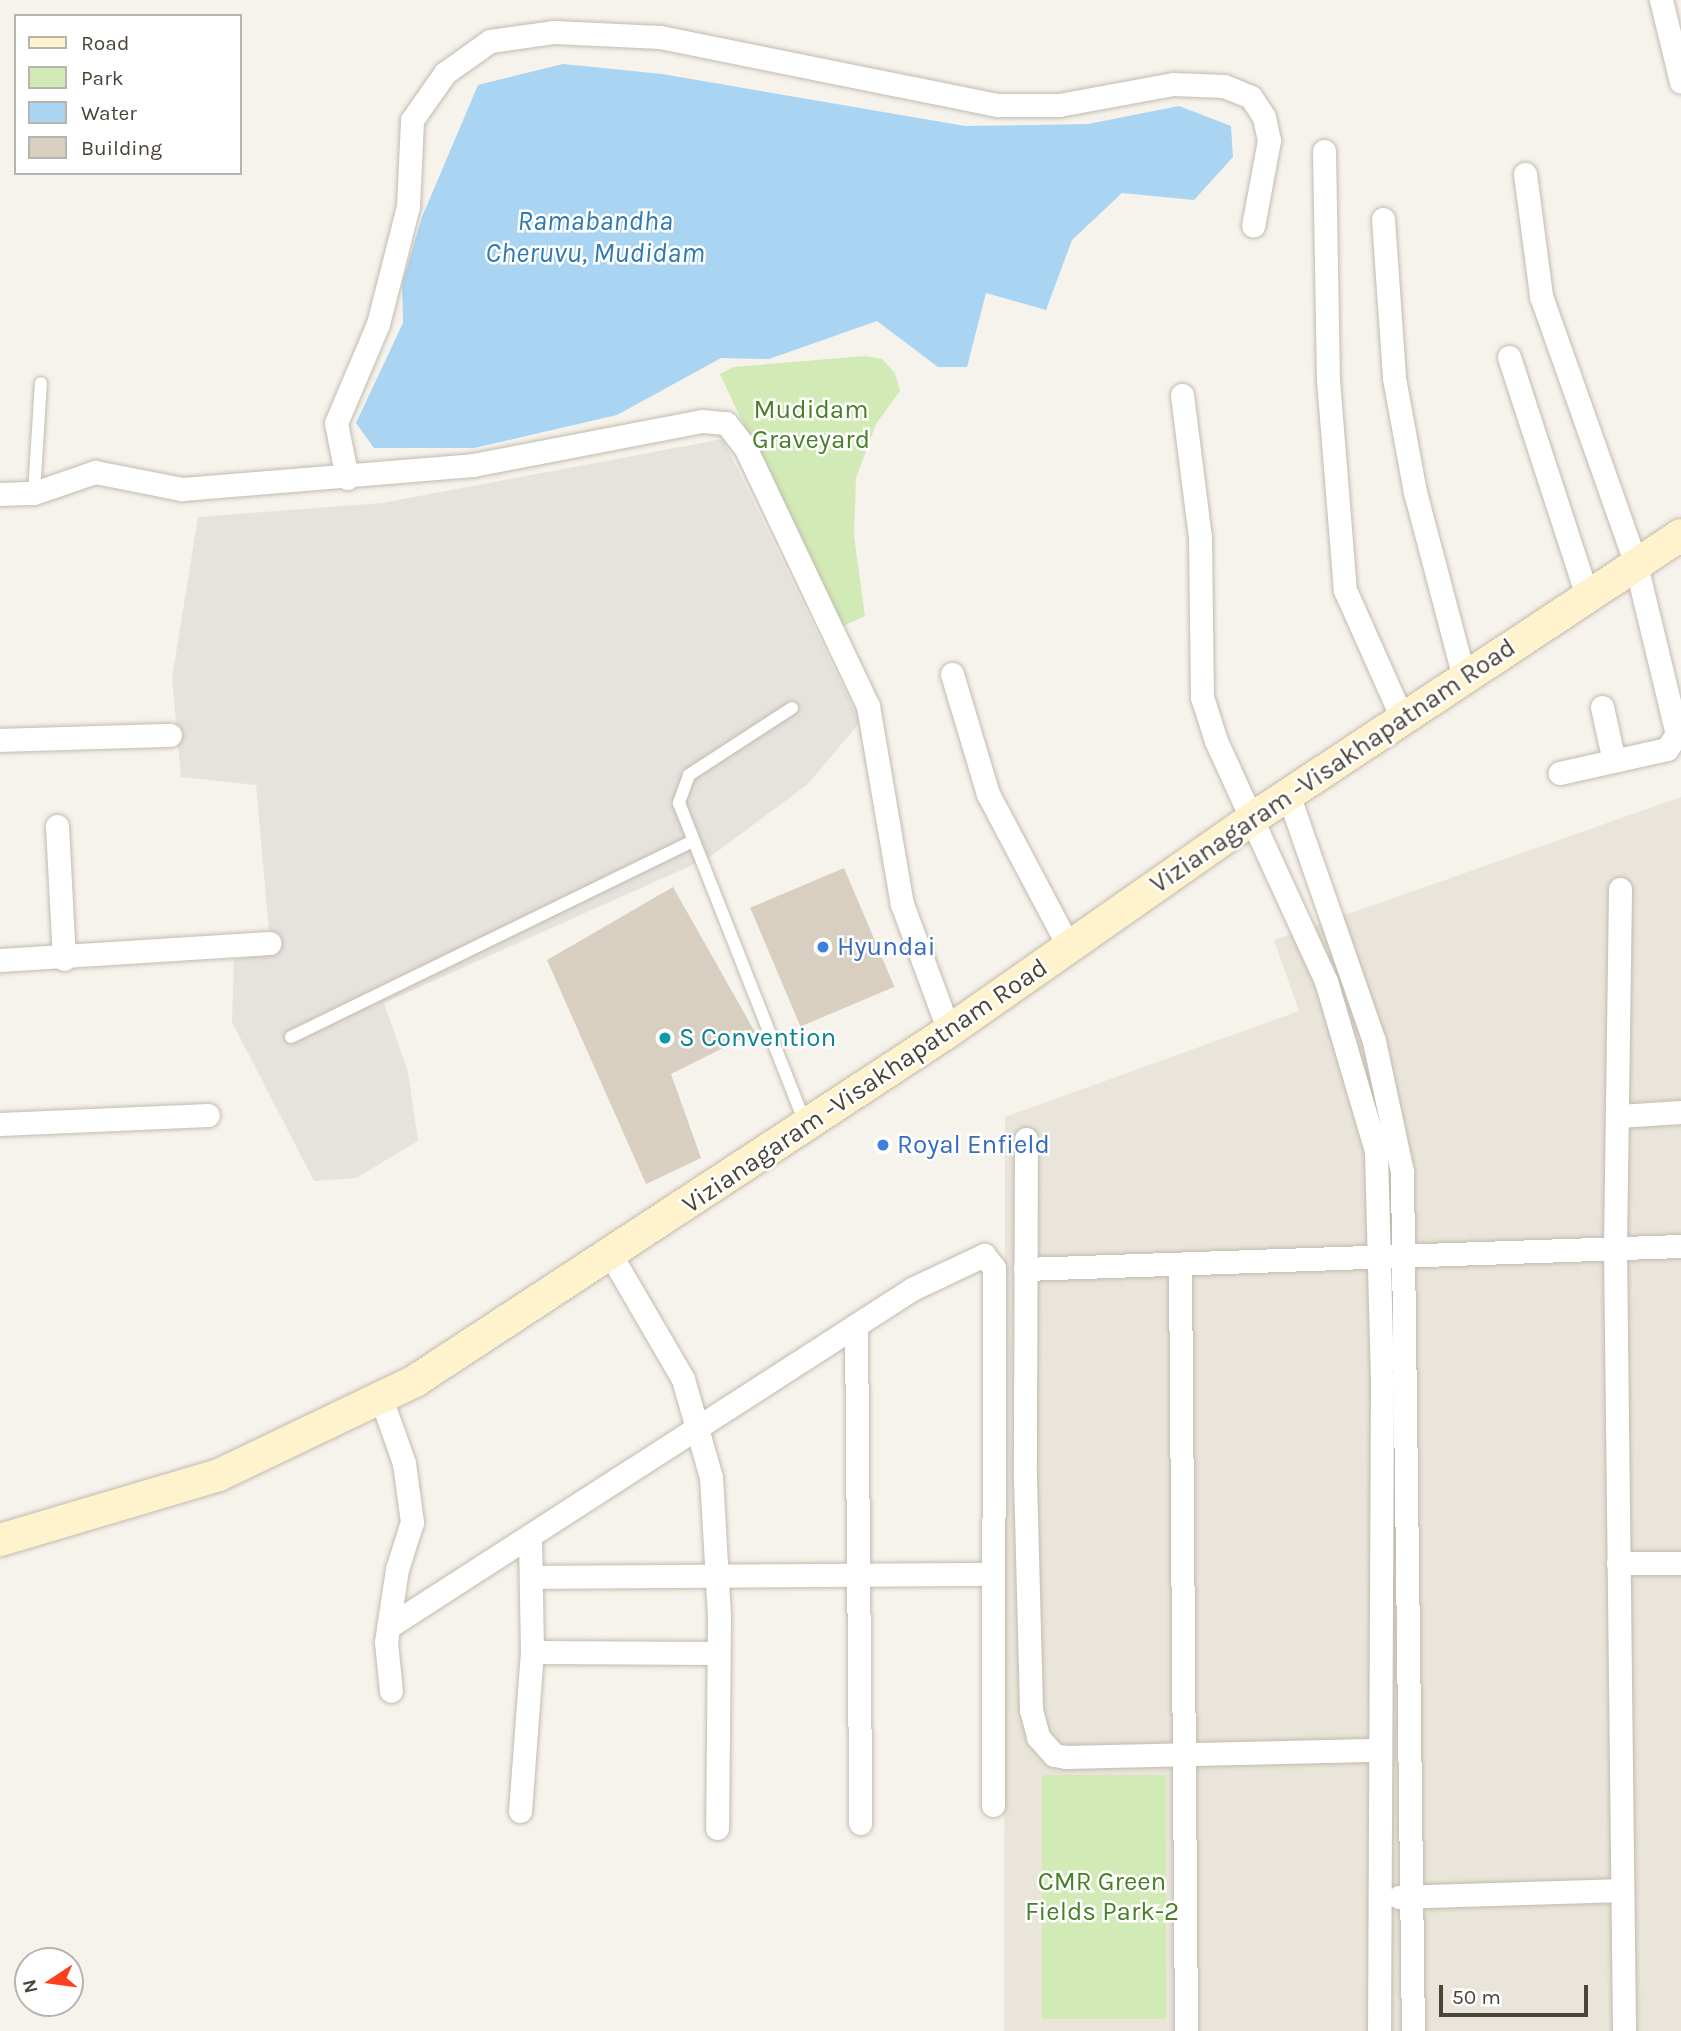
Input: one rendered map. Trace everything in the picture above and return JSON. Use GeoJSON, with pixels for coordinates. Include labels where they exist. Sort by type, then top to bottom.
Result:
{"type":"FeatureCollection","features":[{"type":"Feature","properties":{"kind":"main road","name":"Vizianagaram -Visakhapatnam Road"},"geometry":{"type":"LineString","coordinates":[[0,1540],[219,1475],[381,1398],[612,1257],[950,1031],[1253,817],[1587,594],[1681,535]]}},
{"type":"Feature","properties":{"kind":"street"},"geometry":{"type":"LineString","coordinates":[[1661,0],[1681,82]]}},
{"type":"Feature","properties":{"kind":"street"},"geometry":{"type":"LineString","coordinates":[[347,478],[336,423],[381,313],[408,206],[412,120],[445,72],[490,41],[554,32],[660,37],[1012,106],[1059,105],[1187,83],[1232,88],[1258,103],[1269,140],[1253,226]]}},
{"type":"Feature","properties":{"kind":"street"},"geometry":{"type":"LineString","coordinates":[[1324,151],[1328,380],[1345,590],[1402,719]]}},
{"type":"Feature","properties":{"kind":"street"},"geometry":{"type":"LineString","coordinates":[[1525,174],[1541,296],[1636,565],[1676,742],[1614,761],[1560,773]]}},
{"type":"Feature","properties":{"kind":"street"},"geometry":{"type":"LineString","coordinates":[[1383,219],[1394,378],[1418,504],[1464,677]]}},
{"type":"Feature","properties":{"kind":"street"},"geometry":{"type":"LineString","coordinates":[[1509,357],[1587,594]]}},
{"type":"Feature","properties":{"kind":"street"},"geometry":{"type":"LineString","coordinates":[[1182,395],[1200,537],[1202,697],[1326,981],[1360,1083],[1376,1151],[1379,1258],[1379,2031]]}},
{"type":"Feature","properties":{"kind":"street"},"geometry":{"type":"LineString","coordinates":[[0,494],[34,494],[95,472],[183,489],[347,478],[474,465],[702,421],[735,430],[867,706],[896,880],[950,1031]]}},
{"type":"Feature","properties":{"kind":"street"},"geometry":{"type":"LineString","coordinates":[[952,674],[989,794],[1069,947]]}},
{"type":"Feature","properties":{"kind":"street"},"geometry":{"type":"LineString","coordinates":[[1602,707],[1614,761]]}},
{"type":"Feature","properties":{"kind":"street"},"geometry":{"type":"LineString","coordinates":[[0,740],[170,735]]}},
{"type":"Feature","properties":{"kind":"street"},"geometry":{"type":"LineString","coordinates":[[1288,794],[1374,1041],[1402,1172],[1413,2031]]}},
{"type":"Feature","properties":{"kind":"street"},"geometry":{"type":"LineString","coordinates":[[57,826],[64,959]]}},
{"type":"Feature","properties":{"kind":"street"},"geometry":{"type":"LineString","coordinates":[[1620,889],[1615,1247],[1620,1890],[1624,2031]]}},
{"type":"Feature","properties":{"kind":"street"},"geometry":{"type":"LineString","coordinates":[[0,960],[64,959],[269,943]]}},
{"type":"Feature","properties":{"kind":"street"},"geometry":{"type":"LineString","coordinates":[[1618,1116],[1681,1112]]}},
{"type":"Feature","properties":{"kind":"street"},"geometry":{"type":"LineString","coordinates":[[0,1124],[208,1115]]}},
{"type":"Feature","properties":{"kind":"street"},"geometry":{"type":"LineString","coordinates":[[1026,1139],[1033,1727],[1046,1748],[1066,1757],[1182,1757],[1380,1751]]}},
{"type":"Feature","properties":{"kind":"street"},"geometry":{"type":"LineString","coordinates":[[1026,1269],[1180,1266],[1681,1246]]}},
{"type":"Feature","properties":{"kind":"street"},"geometry":{"type":"LineString","coordinates":[[612,1257],[683,1379],[701,1424],[717,1574],[717,1828]]}},
{"type":"Feature","properties":{"kind":"street"},"geometry":{"type":"LineString","coordinates":[[388,1627],[530,1539],[701,1424],[856,1325],[961,1261],[991,1259],[993,1805]]}},
{"type":"Feature","properties":{"kind":"street"},"geometry":{"type":"LineString","coordinates":[[1180,1266],[1186,2031]]}},
{"type":"Feature","properties":{"kind":"street"},"geometry":{"type":"LineString","coordinates":[[856,1325],[860,1823]]}},
{"type":"Feature","properties":{"kind":"street"},"geometry":{"type":"LineString","coordinates":[[381,1398],[404,1463],[412,1522],[388,1627],[391,1691]]}},
{"type":"Feature","properties":{"kind":"street"},"geometry":{"type":"LineString","coordinates":[[520,1811],[532,1651],[530,1539]]}},
{"type":"Feature","properties":{"kind":"street"},"geometry":{"type":"LineString","coordinates":[[1618,1563],[1681,1563]]}},
{"type":"Feature","properties":{"kind":"street"},"geometry":{"type":"LineString","coordinates":[[531,1577],[993,1574]]}},
{"type":"Feature","properties":{"kind":"street"},"geometry":{"type":"LineString","coordinates":[[532,1651],[718,1653]]}},
{"type":"Feature","properties":{"kind":"street"},"geometry":{"type":"LineString","coordinates":[[1378,1898],[1620,1890]]}},
{"type":"Feature","properties":{"kind":"lane"},"geometry":{"type":"LineString","coordinates":[[34,494],[41,383]]}},
{"type":"Feature","properties":{"kind":"lane"},"geometry":{"type":"LineString","coordinates":[[792,709],[682,783],[679,803],[691,842],[806,1126]]}},
{"type":"Feature","properties":{"kind":"lane"},"geometry":{"type":"LineString","coordinates":[[290,1037],[691,842]]}},
{"type":"Feature","properties":{"kind":"shaded area"},"geometry":{"type":"Polygon","coordinates":[[[723,439],[860,722],[808,784],[710,857],[384,1003],[408,1072],[418,1141],[356,1178],[314,1181],[232,1022],[234,960],[271,954],[256,785],[181,777],[172,678],[198,517],[382,503],[723,439]]]}},
{"type":"Feature","properties":{"kind":"shaded area"},"geometry":{"type":"Polygon","coordinates":[[[1681,797],[1681,2031],[1004,2031],[1005,1117],[1299,1011],[1274,940],[1681,797]]]}},
{"type":"Feature","properties":{"kind":"green space","name":"Mudidam Graveyard"},"geometry":{"type":"Polygon","coordinates":[[[865,356],[882,359],[895,373],[900,391],[876,424],[856,478],[854,536],[865,616],[839,628],[720,374],[733,367],[865,356]]]}},
{"type":"Feature","properties":{"kind":"green space","name":"CMR Green Fields Park-2"},"geometry":{"type":"Polygon","coordinates":[[[1042,1775],[1166,1775],[1166,2019],[1042,2019],[1042,1775]]]}},
{"type":"Feature","properties":{"kind":"water","name":"Ramabandha Cheruvu, Mudidam"},"geometry":{"type":"Polygon","coordinates":[[[563,64],[662,74],[965,126],[1088,124],[1179,106],[1231,126],[1233,157],[1194,200],[1122,193],[1072,240],[1046,310],[986,293],[967,367],[938,367],[877,321],[769,359],[721,358],[617,415],[474,448],[374,448],[356,423],[403,323],[402,284],[422,217],[478,85],[563,64]]]}},
{"type":"Feature","properties":{"kind":"building","name":"Hyundai"},"geometry":{"type":"Polygon","coordinates":[[[844,868],[894,987],[801,1027],[750,908],[844,868]]]}},
{"type":"Feature","properties":{"kind":"building","name":"S Convention"},"geometry":{"type":"Polygon","coordinates":[[[673,887],[755,1032],[671,1074],[701,1158],[646,1184],[547,960],[673,887]]]}},
{"type":"Feature","properties":{"kind":"place","name":"Hyundai"},"geometry":{"type":"Point","coordinates":[823,947]}},
{"type":"Feature","properties":{"kind":"place","name":"S Convention"},"geometry":{"type":"Point","coordinates":[665,1038]}},
{"type":"Feature","properties":{"kind":"place","name":"Royal Enfield"},"geometry":{"type":"Point","coordinates":[883,1145]}}]}
